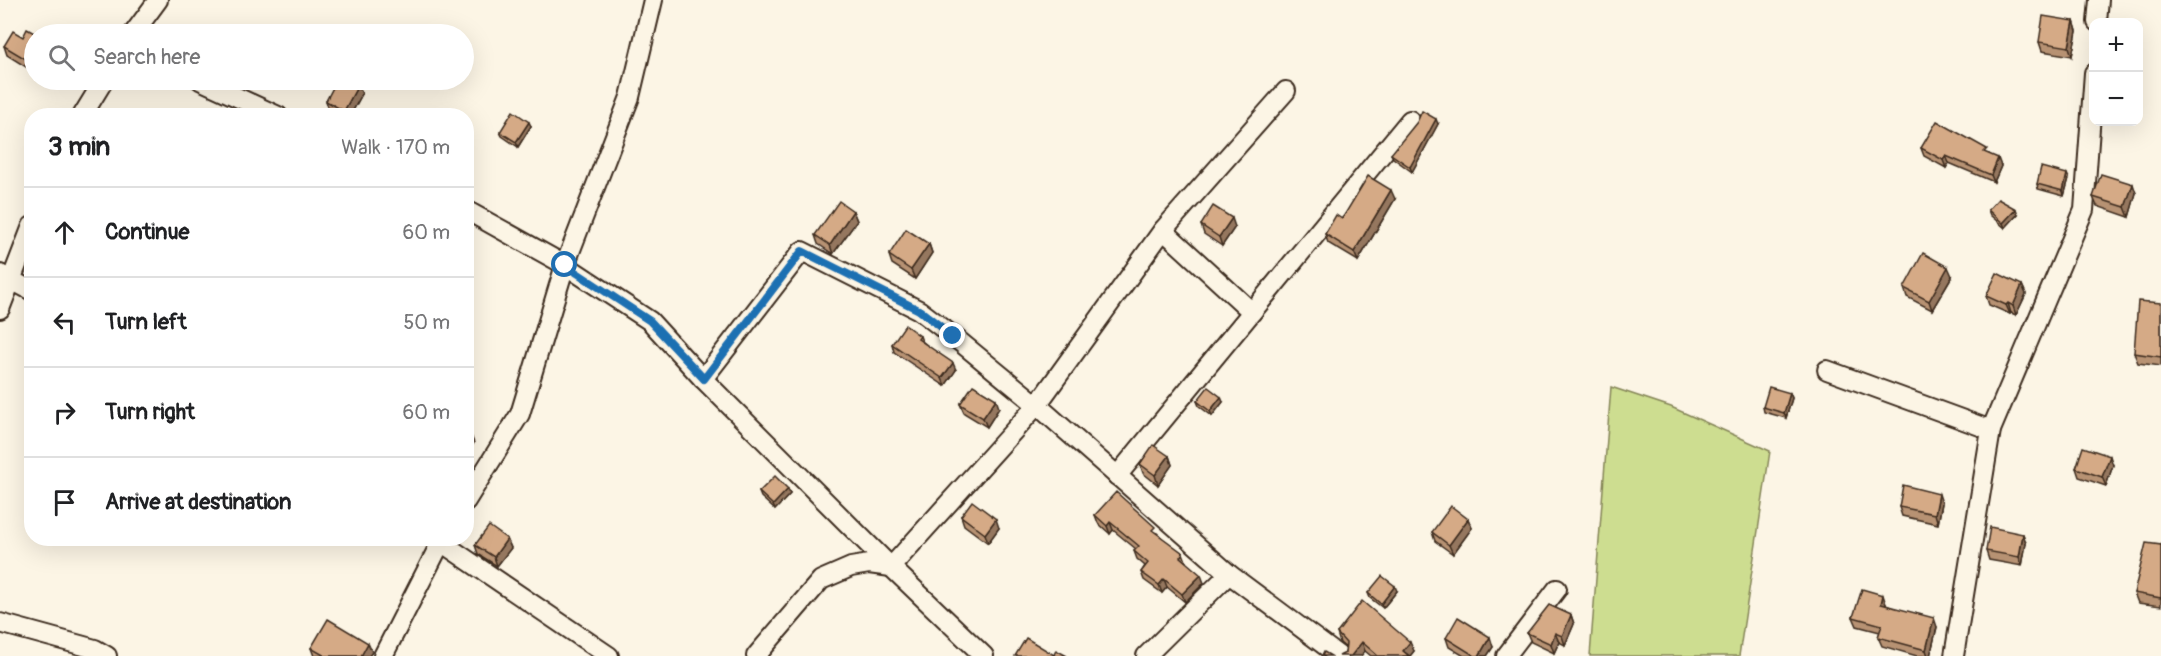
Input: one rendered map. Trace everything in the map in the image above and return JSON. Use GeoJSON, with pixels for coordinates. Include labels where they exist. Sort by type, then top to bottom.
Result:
{"type":"FeatureCollection","features":[{"type":"Feature","properties":{"kind":"street"},"geometry":{"type":"LineString","coordinates":[[140,24],[158,0]]}},
{"type":"Feature","properties":{"kind":"street"},"geometry":{"type":"LineString","coordinates":[[474,488],[520,414],[565,265],[630,97],[653,0]]}},
{"type":"Feature","properties":{"kind":"street"},"geometry":{"type":"LineString","coordinates":[[2097,18],[2099,0]]}},
{"type":"Feature","properties":{"kind":"street"},"geometry":{"type":"LineString","coordinates":[[87,108],[99,90]]}},
{"type":"Feature","properties":{"kind":"street"},"geometry":{"type":"LineString","coordinates":[[222,90],[261,108]]}},
{"type":"Feature","properties":{"kind":"street"},"geometry":{"type":"LineString","coordinates":[[891,567],[1037,405],[1162,230],[1286,91]]}},
{"type":"Feature","properties":{"kind":"street"},"geometry":{"type":"LineString","coordinates":[[1117,476],[1410,120]]}},
{"type":"Feature","properties":{"kind":"street"},"geometry":{"type":"LineString","coordinates":[[1954,656],[1991,430],[2084,210],[2090,126]]}},
{"type":"Feature","properties":{"kind":"street"},"geometry":{"type":"LineString","coordinates":[[474,214],[565,265],[650,321],[704,379],[891,567],[984,656]]}},
{"type":"Feature","properties":{"kind":"street"},"geometry":{"type":"LineString","coordinates":[[1162,230],[1252,312]]}},
{"type":"Feature","properties":{"kind":"street"},"geometry":{"type":"LineString","coordinates":[[0,309],[5,277],[24,241]]}},
{"type":"Feature","properties":{"kind":"street"},"geometry":{"type":"LineString","coordinates":[[704,379],[802,251],[919,310],[1037,405],[1229,574],[1339,656]]}},
{"type":"Feature","properties":{"kind":"street"},"geometry":{"type":"LineString","coordinates":[[5,277],[24,287]]}},
{"type":"Feature","properties":{"kind":"street"},"geometry":{"type":"LineString","coordinates":[[1827,370],[1991,430]]}},
{"type":"Feature","properties":{"kind":"street"},"geometry":{"type":"LineString","coordinates":[[383,656],[436,546]]}},
{"type":"Feature","properties":{"kind":"street"},"geometry":{"type":"LineString","coordinates":[[448,546],[609,656]]}},
{"type":"Feature","properties":{"kind":"street"},"geometry":{"type":"LineString","coordinates":[[756,656],[821,580],[851,567],[870,564],[891,567]]}},
{"type":"Feature","properties":{"kind":"street"},"geometry":{"type":"LineString","coordinates":[[1146,656],[1229,574]]}},
{"type":"Feature","properties":{"kind":"street"},"geometry":{"type":"LineString","coordinates":[[1506,656],[1557,589]]}},
{"type":"Feature","properties":{"kind":"street"},"geometry":{"type":"LineString","coordinates":[[0,623],[95,650],[107,656]]}},
{"type":"Feature","properties":{"kind":"green space"},"geometry":{"type":"Polygon","coordinates":[[[1611,387],[1671,407],[1770,451],[1739,656],[1590,656],[1611,387]]]}},
{"type":"Feature","properties":{"kind":"building"},"geometry":{"type":"Polygon","coordinates":[[[2043,16],[2074,21],[2069,47],[2039,42],[2043,16]]]}},
{"type":"Feature","properties":{"kind":"building"},"geometry":{"type":"Polygon","coordinates":[[[13,31],[23,37],[24,35],[24,58],[4,46],[13,31]]]}},
{"type":"Feature","properties":{"kind":"building"},"geometry":{"type":"Polygon","coordinates":[[[332,90],[355,90],[346,108],[339,108],[326,101],[332,90]]]}},
{"type":"Feature","properties":{"kind":"building"},"geometry":{"type":"Polygon","coordinates":[[[513,111],[529,122],[516,142],[500,132],[513,111]]]}},
{"type":"Feature","properties":{"kind":"building"},"geometry":{"type":"Polygon","coordinates":[[[1422,111],[1436,119],[1410,167],[1391,154],[1417,122],[1422,111]]]}},
{"type":"Feature","properties":{"kind":"building"},"geometry":{"type":"Polygon","coordinates":[[[1937,121],[1987,149],[1984,152],[1998,158],[1991,175],[1946,156],[1943,160],[1921,148],[1937,121]]]}},
{"type":"Feature","properties":{"kind":"building"},"geometry":{"type":"Polygon","coordinates":[[[2041,167],[2067,174],[2063,191],[2037,184],[2041,167]]]}},
{"type":"Feature","properties":{"kind":"building"},"geometry":{"type":"Polygon","coordinates":[[[2101,174],[2133,184],[2125,207],[2093,197],[2101,174]]]}},
{"type":"Feature","properties":{"kind":"building"},"geometry":{"type":"Polygon","coordinates":[[[1368,176],[1391,190],[1354,252],[1325,234],[1336,215],[1342,219],[1368,176]]]}},
{"type":"Feature","properties":{"kind":"building"},"geometry":{"type":"Polygon","coordinates":[[[1998,199],[2016,209],[2003,223],[1988,210],[1998,199]]]}},
{"type":"Feature","properties":{"kind":"building"},"geometry":{"type":"Polygon","coordinates":[[[839,201],[853,211],[830,245],[815,235],[839,201]]]}},
{"type":"Feature","properties":{"kind":"building"},"geometry":{"type":"Polygon","coordinates":[[[1213,206],[1232,218],[1219,237],[1201,225],[1213,206]]]}},
{"type":"Feature","properties":{"kind":"building"},"geometry":{"type":"Polygon","coordinates":[[[906,229],[929,244],[911,270],[889,255],[906,229]]]}},
{"type":"Feature","properties":{"kind":"building"},"geometry":{"type":"Polygon","coordinates":[[[1923,253],[1948,267],[1929,301],[1904,288],[1923,253]]]}},
{"type":"Feature","properties":{"kind":"building"},"geometry":{"type":"Polygon","coordinates":[[[1997,273],[2022,285],[2013,306],[1986,296],[1997,273]]]}},
{"type":"Feature","properties":{"kind":"building"},"geometry":{"type":"Polygon","coordinates":[[[2138,301],[2161,303],[2161,357],[2134,353],[2138,301]]]}},
{"type":"Feature","properties":{"kind":"building"},"geometry":{"type":"Polygon","coordinates":[[[905,325],[920,336],[918,339],[953,363],[942,378],[892,344],[905,325]]]}},
{"type":"Feature","properties":{"kind":"building"},"geometry":{"type":"Polygon","coordinates":[[[973,385],[996,399],[983,418],[960,404],[973,385]]]}},
{"type":"Feature","properties":{"kind":"building"},"geometry":{"type":"Polygon","coordinates":[[[1208,387],[1221,397],[1210,411],[1197,401],[1208,387]]]}},
{"type":"Feature","properties":{"kind":"building"},"geometry":{"type":"Polygon","coordinates":[[[1769,387],[1790,393],[1784,413],[1763,407],[1769,387]]]}},
{"type":"Feature","properties":{"kind":"building"},"geometry":{"type":"Polygon","coordinates":[[[1153,445],[1169,456],[1155,475],[1140,464],[1153,445]]]}},
{"type":"Feature","properties":{"kind":"building"},"geometry":{"type":"Polygon","coordinates":[[[2083,447],[2110,456],[2102,477],[2076,468],[2083,447]]]}},
{"type":"Feature","properties":{"kind":"building"},"geometry":{"type":"Polygon","coordinates":[[[775,476],[788,489],[773,505],[759,492],[775,476]]]}},
{"type":"Feature","properties":{"kind":"building"},"geometry":{"type":"Polygon","coordinates":[[[1903,485],[1939,494],[1935,514],[1899,507],[1903,485]]]}},
{"type":"Feature","properties":{"kind":"building"},"geometry":{"type":"Polygon","coordinates":[[[1116,492],[1155,527],[1152,530],[1183,553],[1180,557],[1201,575],[1182,594],[1164,579],[1159,585],[1141,572],[1148,563],[1134,551],[1139,546],[1110,522],[1107,526],[1095,515],[1116,492]]]}},
{"type":"Feature","properties":{"kind":"building"},"geometry":{"type":"Polygon","coordinates":[[[972,501],[996,519],[985,534],[961,516],[972,501]]]}},
{"type":"Feature","properties":{"kind":"building"},"geometry":{"type":"Polygon","coordinates":[[[1451,506],[1468,519],[1449,545],[1432,532],[1451,506]]]}},
{"type":"Feature","properties":{"kind":"building"},"geometry":{"type":"Polygon","coordinates":[[[489,526],[507,539],[494,557],[475,545],[489,526]]]}},
{"type":"Feature","properties":{"kind":"building"},"geometry":{"type":"Polygon","coordinates":[[[1990,527],[2023,534],[2019,557],[1986,551],[1990,527]]]}},
{"type":"Feature","properties":{"kind":"building"},"geometry":{"type":"Polygon","coordinates":[[[2146,543],[2161,545],[2161,598],[2134,593],[2146,543]]]}},
{"type":"Feature","properties":{"kind":"building"},"geometry":{"type":"Polygon","coordinates":[[[1382,576],[1395,586],[1381,604],[1368,593],[1382,576]]]}},
{"type":"Feature","properties":{"kind":"building"},"geometry":{"type":"Polygon","coordinates":[[[1862,589],[1883,595],[1881,604],[1934,618],[1926,650],[1878,637],[1882,625],[1853,617],[1862,589]]]}},
{"type":"Feature","properties":{"kind":"building"},"geometry":{"type":"Polygon","coordinates":[[[1362,601],[1410,642],[1403,651],[1409,656],[1378,656],[1362,642],[1351,656],[1339,656],[1345,653],[1346,643],[1337,633],[1362,601]]]}},
{"type":"Feature","properties":{"kind":"building"},"geometry":{"type":"Polygon","coordinates":[[[1549,605],[1571,615],[1562,636],[1555,633],[1551,644],[1527,633],[1549,605]]]}},
{"type":"Feature","properties":{"kind":"building"},"geometry":{"type":"Polygon","coordinates":[[[1458,617],[1490,637],[1479,656],[1475,656],[1446,638],[1458,617]]]}},
{"type":"Feature","properties":{"kind":"building"},"geometry":{"type":"Polygon","coordinates":[[[328,619],[368,643],[361,656],[325,656],[311,648],[328,619]]]}},
{"type":"Feature","properties":{"kind":"building"},"geometry":{"type":"Polygon","coordinates":[[[1026,638],[1054,655],[1056,650],[1067,656],[1015,656],[1026,638]]]}},
{"type":"Feature","properties":{"kind":"route"},"geometry":{"type":"LineString","coordinates":[[565,265],[650,321],[704,379],[802,251],[919,310],[953,336]]}}]}
